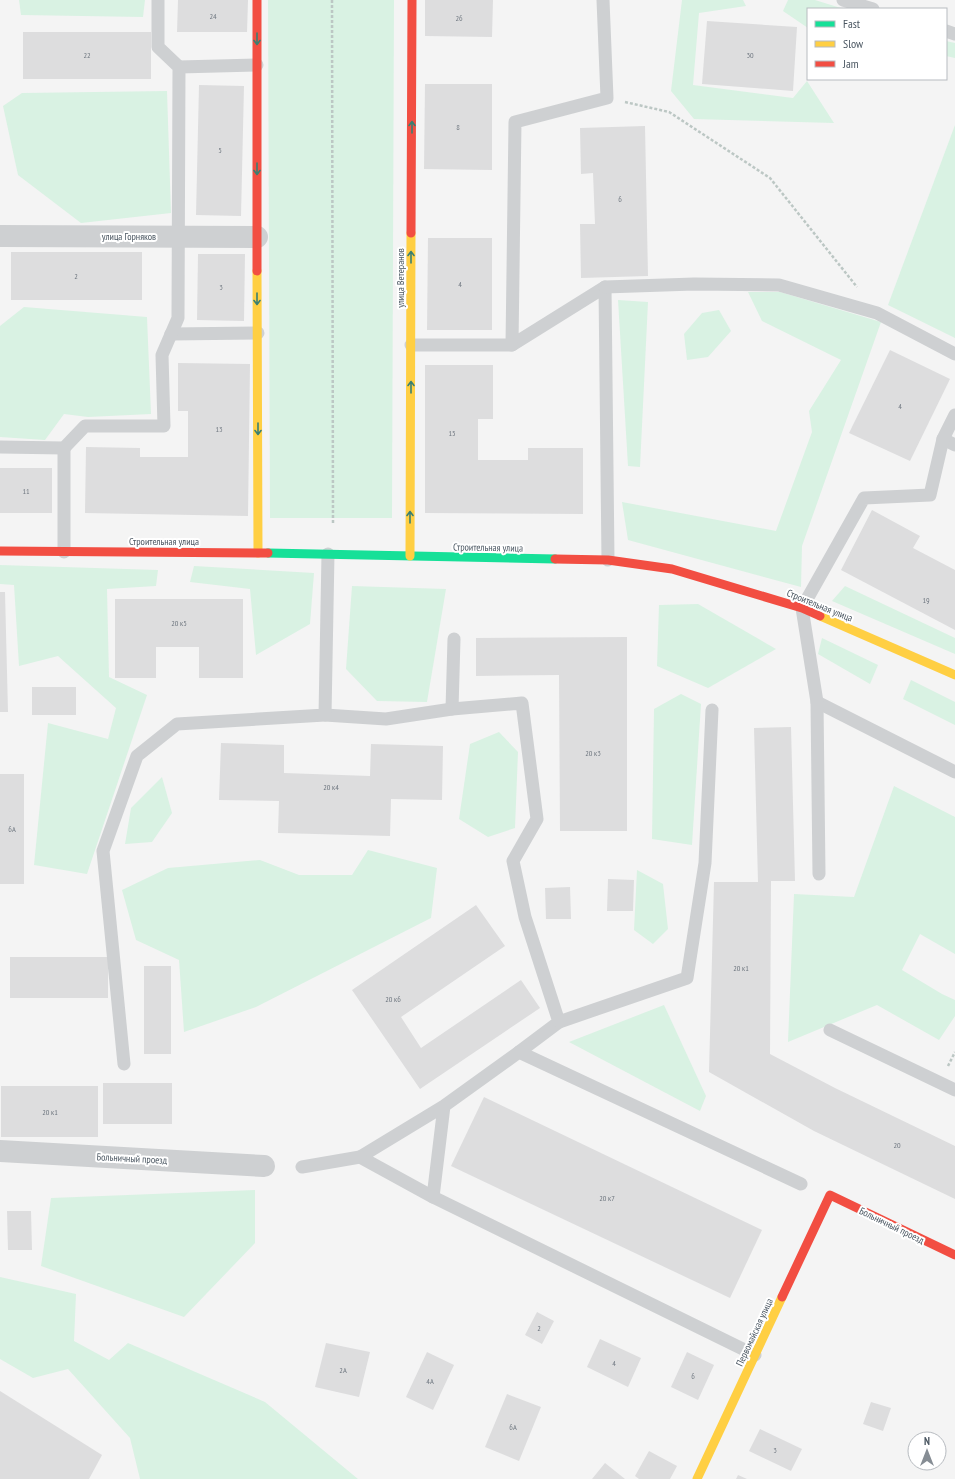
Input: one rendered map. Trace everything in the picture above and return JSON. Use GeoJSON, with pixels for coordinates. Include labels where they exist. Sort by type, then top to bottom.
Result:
{"type":"FeatureCollection","features":[{"type":"Feature","properties":{"kind":"street"},"geometry":{"type":"LineString","coordinates":[[257,0],[258,553]]}},
{"type":"Feature","properties":{"kind":"street","name":"улица Ветеранов"},"geometry":{"type":"LineString","coordinates":[[410,556],[412,0]]}},
{"type":"Feature","properties":{"kind":"street","name":"улица Горняков"},"geometry":{"type":"LineString","coordinates":[[0,236],[257,236]]}},
{"type":"Feature","properties":{"kind":"street","name":"Строительная улица"},"geometry":{"type":"LineString","coordinates":[[0,551],[328,554],[608,560],[672,569],[802,608],[955,675]]}},
{"type":"Feature","properties":{"kind":"street","name":"Больничный проезд"},"geometry":{"type":"LineString","coordinates":[[0,1151],[264,1166]]}},
{"type":"Feature","properties":{"kind":"street","name":"Больничный проезд"},"geometry":{"type":"LineString","coordinates":[[830,1194],[955,1255]]}},
{"type":"Feature","properties":{"kind":"street","name":"Первомайская улица"},"geometry":{"type":"LineString","coordinates":[[697,1479],[830,1194]]}},
{"type":"Feature","properties":{"kind":"lane"},"geometry":{"type":"LineString","coordinates":[[158,0],[158,47],[179,66],[257,65]]}},
{"type":"Feature","properties":{"kind":"lane"},"geometry":{"type":"LineString","coordinates":[[512,345],[515,122],[607,98],[604,0]]}},
{"type":"Feature","properties":{"kind":"lane"},"geometry":{"type":"LineString","coordinates":[[843,0],[870,8]]}},
{"type":"Feature","properties":{"kind":"lane"},"geometry":{"type":"LineString","coordinates":[[64,552],[64,448],[85,426],[164,426],[162,355],[178,318],[177,236],[179,66]]}},
{"type":"Feature","properties":{"kind":"lane"},"geometry":{"type":"LineString","coordinates":[[411,345],[512,345],[605,287],[694,284],[779,285],[877,313],[955,354]]}},
{"type":"Feature","properties":{"kind":"lane"},"geometry":{"type":"LineString","coordinates":[[605,287],[608,560]]}},
{"type":"Feature","properties":{"kind":"lane"},"geometry":{"type":"LineString","coordinates":[[171,334],[258,333]]}},
{"type":"Feature","properties":{"kind":"lane"},"geometry":{"type":"LineString","coordinates":[[819,874],[817,702],[802,608],[864,498],[930,495],[943,439],[955,415]]}},
{"type":"Feature","properties":{"kind":"lane"},"geometry":{"type":"LineString","coordinates":[[943,439],[955,445]]}},
{"type":"Feature","properties":{"kind":"lane"},"geometry":{"type":"LineString","coordinates":[[0,447],[64,448]]}},
{"type":"Feature","properties":{"kind":"lane"},"geometry":{"type":"LineString","coordinates":[[325,715],[328,554]]}},
{"type":"Feature","properties":{"kind":"lane"},"geometry":{"type":"LineString","coordinates":[[452,709],[454,639]]}},
{"type":"Feature","properties":{"kind":"lane"},"geometry":{"type":"LineString","coordinates":[[817,702],[955,772]]}},
{"type":"Feature","properties":{"kind":"lane"},"geometry":{"type":"LineString","coordinates":[[124,1064],[103,851],[137,756],[177,724],[325,715],[386,719],[452,709],[522,703],[537,819],[513,861],[525,917],[559,1022]]}},
{"type":"Feature","properties":{"kind":"lane"},"geometry":{"type":"LineString","coordinates":[[302,1167],[360,1157],[444,1106],[559,1022],[688,978],[705,863],[712,710]]}},
{"type":"Feature","properties":{"kind":"lane"},"geometry":{"type":"LineString","coordinates":[[830,1030],[955,1090]]}},
{"type":"Feature","properties":{"kind":"lane"},"geometry":{"type":"LineString","coordinates":[[519,1052],[801,1184]]}},
{"type":"Feature","properties":{"kind":"lane"},"geometry":{"type":"LineString","coordinates":[[433,1198],[444,1106]]}},
{"type":"Feature","properties":{"kind":"lane"},"geometry":{"type":"LineString","coordinates":[[360,1157],[433,1198],[755,1355]]}},
{"type":"Feature","properties":{"kind":"path"},"geometry":{"type":"LineString","coordinates":[[332,0],[333,524]]}},
{"type":"Feature","properties":{"kind":"path"},"geometry":{"type":"LineString","coordinates":[[607,98],[669,112],[770,178],[877,313]]}},
{"type":"Feature","properties":{"kind":"green space"},"geometry":{"type":"Polygon","coordinates":[[[19,0],[145,0],[143,17],[21,15],[19,0]]]}},
{"type":"Feature","properties":{"kind":"green space"},"geometry":{"type":"Polygon","coordinates":[[[268,0],[394,0],[392,518],[270,518],[268,0]]]}},
{"type":"Feature","properties":{"kind":"green space"},"geometry":{"type":"Polygon","coordinates":[[[682,0],[743,0],[746,6],[699,13],[693,85],[793,98],[807,81],[834,123],[694,119],[671,91],[682,0]]]}},
{"type":"Feature","properties":{"kind":"green space"},"geometry":{"type":"Polygon","coordinates":[[[788,0],[815,0],[841,8],[807,8],[807,27],[783,11],[788,0]]]}},
{"type":"Feature","properties":{"kind":"green space"},"geometry":{"type":"Polygon","coordinates":[[[947,41],[955,43],[955,58],[947,56],[947,41]]]}},
{"type":"Feature","properties":{"kind":"green space"},"geometry":{"type":"Polygon","coordinates":[[[167,91],[171,213],[81,223],[18,175],[3,106],[22,93],[167,91]]]}},
{"type":"Feature","properties":{"kind":"green space"},"geometry":{"type":"Polygon","coordinates":[[[955,125],[955,338],[888,305],[955,125]]]}},
{"type":"Feature","properties":{"kind":"green space"},"geometry":{"type":"Polygon","coordinates":[[[748,292],[780,292],[881,322],[802,546],[801,587],[628,540],[622,502],[776,531],[812,432],[809,411],[841,360],[762,321],[748,292]]]}},
{"type":"Feature","properties":{"kind":"green space"},"geometry":{"type":"Polygon","coordinates":[[[618,300],[648,302],[640,467],[628,466],[618,300]]]}},
{"type":"Feature","properties":{"kind":"green space"},"geometry":{"type":"Polygon","coordinates":[[[24,307],[147,317],[151,414],[88,417],[64,414],[45,440],[0,437],[0,326],[24,307]]]}},
{"type":"Feature","properties":{"kind":"green space"},"geometry":{"type":"Polygon","coordinates":[[[719,310],[731,331],[708,357],[687,360],[684,334],[702,313],[719,310]]]}},
{"type":"Feature","properties":{"kind":"green space"},"geometry":{"type":"Polygon","coordinates":[[[0,565],[158,570],[156,586],[107,589],[109,677],[147,695],[87,874],[34,865],[48,723],[108,739],[116,708],[58,656],[19,666],[14,585],[0,584],[0,565]]]}},
{"type":"Feature","properties":{"kind":"green space"},"geometry":{"type":"Polygon","coordinates":[[[194,566],[314,573],[310,624],[256,655],[250,589],[190,582],[194,566]]]}},
{"type":"Feature","properties":{"kind":"green space"},"geometry":{"type":"Polygon","coordinates":[[[352,586],[446,589],[427,702],[377,701],[346,669],[352,586]]]}},
{"type":"Feature","properties":{"kind":"green space"},"geometry":{"type":"Polygon","coordinates":[[[845,586],[955,638],[955,654],[832,601],[845,586]]]}},
{"type":"Feature","properties":{"kind":"green space"},"geometry":{"type":"Polygon","coordinates":[[[698,604],[776,649],[708,688],[657,666],[659,605],[698,604]]]}},
{"type":"Feature","properties":{"kind":"green space"},"geometry":{"type":"Polygon","coordinates":[[[822,638],[878,665],[870,684],[818,654],[822,638]]]}},
{"type":"Feature","properties":{"kind":"green space"},"geometry":{"type":"Polygon","coordinates":[[[911,680],[955,702],[955,725],[903,699],[911,680]]]}},
{"type":"Feature","properties":{"kind":"green space"},"geometry":{"type":"Polygon","coordinates":[[[681,694],[701,704],[692,845],[652,839],[654,709],[681,694]]]}},
{"type":"Feature","properties":{"kind":"green space"},"geometry":{"type":"Polygon","coordinates":[[[499,732],[518,752],[515,828],[488,837],[459,819],[470,744],[499,732]]]}},
{"type":"Feature","properties":{"kind":"green space"},"geometry":{"type":"Polygon","coordinates":[[[162,777],[172,813],[152,842],[125,844],[131,808],[162,777]]]}},
{"type":"Feature","properties":{"kind":"green space"},"geometry":{"type":"Polygon","coordinates":[[[894,786],[955,817],[955,954],[920,934],[902,970],[955,1000],[955,1016],[939,1040],[877,1005],[788,1042],[794,894],[854,897],[894,786]]]}},
{"type":"Feature","properties":{"kind":"green space"},"geometry":{"type":"Polygon","coordinates":[[[368,850],[437,868],[431,918],[256,1007],[184,1032],[179,960],[136,940],[122,890],[168,868],[260,860],[299,875],[352,875],[368,850]]]}},
{"type":"Feature","properties":{"kind":"green space"},"geometry":{"type":"Polygon","coordinates":[[[637,870],[663,884],[668,929],[653,944],[634,930],[637,870]]]}},
{"type":"Feature","properties":{"kind":"green space"},"geometry":{"type":"Polygon","coordinates":[[[664,1005],[706,1096],[700,1111],[569,1042],[664,1005]]]}},
{"type":"Feature","properties":{"kind":"green space"},"geometry":{"type":"Polygon","coordinates":[[[255,1190],[255,1243],[184,1317],[41,1266],[51,1198],[255,1190]]]}},
{"type":"Feature","properties":{"kind":"green space"},"geometry":{"type":"Polygon","coordinates":[[[0,1277],[76,1294],[74,1341],[109,1360],[128,1343],[265,1402],[358,1479],[140,1479],[130,1438],[68,1369],[33,1378],[0,1359],[0,1277]]]}},
{"type":"Feature","properties":{"kind":"building"},"geometry":{"type":"Polygon","coordinates":[[[178,0],[248,0],[247,32],[177,32],[178,0]]]}},
{"type":"Feature","properties":{"kind":"building"},"geometry":{"type":"Polygon","coordinates":[[[425,0],[493,0],[492,37],[425,36],[425,0]]]}},
{"type":"Feature","properties":{"kind":"building"},"geometry":{"type":"Polygon","coordinates":[[[707,21],[797,27],[793,91],[702,84],[707,21]]]}},
{"type":"Feature","properties":{"kind":"building"},"geometry":{"type":"Polygon","coordinates":[[[23,32],[151,32],[151,79],[23,79],[23,32]]]}},
{"type":"Feature","properties":{"kind":"building"},"geometry":{"type":"Polygon","coordinates":[[[425,84],[492,84],[492,170],[424,169],[425,84]]]}},
{"type":"Feature","properties":{"kind":"building"},"geometry":{"type":"Polygon","coordinates":[[[199,85],[244,86],[241,216],[196,215],[199,85]]]}},
{"type":"Feature","properties":{"kind":"building"},"geometry":{"type":"Polygon","coordinates":[[[645,126],[648,276],[581,278],[580,224],[595,224],[593,173],[581,174],[580,128],[645,126]]]}},
{"type":"Feature","properties":{"kind":"building"},"geometry":{"type":"Polygon","coordinates":[[[428,238],[492,238],[492,330],[427,330],[428,238]]]}},
{"type":"Feature","properties":{"kind":"building"},"geometry":{"type":"Polygon","coordinates":[[[11,252],[142,252],[142,300],[11,300],[11,252]]]}},
{"type":"Feature","properties":{"kind":"building"},"geometry":{"type":"Polygon","coordinates":[[[198,254],[245,254],[244,321],[197,320],[198,254]]]}},
{"type":"Feature","properties":{"kind":"building"},"geometry":{"type":"Polygon","coordinates":[[[890,350],[950,379],[910,461],[849,433],[890,350]]]}},
{"type":"Feature","properties":{"kind":"building"},"geometry":{"type":"Polygon","coordinates":[[[178,363],[250,364],[248,516],[85,513],[86,447],[140,448],[140,457],[188,457],[188,411],[178,411],[178,363]]]}},
{"type":"Feature","properties":{"kind":"building"},"geometry":{"type":"Polygon","coordinates":[[[425,365],[493,365],[493,419],[478,419],[478,460],[528,460],[528,448],[583,448],[583,514],[425,513],[425,365]]]}},
{"type":"Feature","properties":{"kind":"building"},"geometry":{"type":"Polygon","coordinates":[[[0,468],[52,468],[52,513],[0,513],[0,468]]]}},
{"type":"Feature","properties":{"kind":"building"},"geometry":{"type":"Polygon","coordinates":[[[872,510],[920,536],[913,548],[955,570],[955,630],[841,570],[872,510]]]}},
{"type":"Feature","properties":{"kind":"building"},"geometry":{"type":"Polygon","coordinates":[[[0,592],[5,592],[8,712],[0,712],[0,592]]]}},
{"type":"Feature","properties":{"kind":"building"},"geometry":{"type":"Polygon","coordinates":[[[115,599],[243,599],[243,678],[199,678],[199,647],[156,647],[156,678],[115,678],[115,599]]]}},
{"type":"Feature","properties":{"kind":"building"},"geometry":{"type":"Polygon","coordinates":[[[627,637],[627,831],[560,831],[559,675],[476,676],[476,638],[627,637]]]}},
{"type":"Feature","properties":{"kind":"building"},"geometry":{"type":"Polygon","coordinates":[[[32,687],[76,687],[76,715],[32,715],[32,687]]]}},
{"type":"Feature","properties":{"kind":"building"},"geometry":{"type":"Polygon","coordinates":[[[791,727],[795,881],[771,881],[770,1054],[835,1088],[955,1146],[955,1199],[814,1131],[709,1072],[714,882],[758,882],[754,728],[791,727]]]}},
{"type":"Feature","properties":{"kind":"building"},"geometry":{"type":"Polygon","coordinates":[[[221,743],[284,745],[284,773],[370,776],[371,744],[443,746],[442,800],[391,799],[390,836],[278,833],[279,801],[219,800],[221,743]]]}},
{"type":"Feature","properties":{"kind":"building"},"geometry":{"type":"Polygon","coordinates":[[[0,774],[24,774],[24,884],[0,884],[0,774]]]}},
{"type":"Feature","properties":{"kind":"building"},"geometry":{"type":"Polygon","coordinates":[[[608,879],[634,880],[633,911],[607,911],[608,879]]]}},
{"type":"Feature","properties":{"kind":"building"},"geometry":{"type":"Polygon","coordinates":[[[570,887],[571,919],[546,919],[545,888],[570,887]]]}},
{"type":"Feature","properties":{"kind":"building"},"geometry":{"type":"Polygon","coordinates":[[[476,905],[505,946],[401,1017],[421,1048],[521,980],[540,1008],[420,1089],[352,990],[476,905]]]}},
{"type":"Feature","properties":{"kind":"building"},"geometry":{"type":"Polygon","coordinates":[[[10,957],[108,957],[108,998],[10,998],[10,957]]]}},
{"type":"Feature","properties":{"kind":"building"},"geometry":{"type":"Polygon","coordinates":[[[144,966],[171,966],[171,1054],[144,1054],[144,966]]]}},
{"type":"Feature","properties":{"kind":"building"},"geometry":{"type":"Polygon","coordinates":[[[103,1083],[172,1083],[172,1124],[103,1124],[103,1083]]]}},
{"type":"Feature","properties":{"kind":"building"},"geometry":{"type":"Polygon","coordinates":[[[1,1086],[98,1086],[98,1137],[1,1137],[1,1086]]]}},
{"type":"Feature","properties":{"kind":"building"},"geometry":{"type":"Polygon","coordinates":[[[484,1097],[762,1230],[730,1298],[451,1166],[484,1097]]]}},
{"type":"Feature","properties":{"kind":"building"},"geometry":{"type":"Polygon","coordinates":[[[7,1211],[31,1211],[32,1250],[8,1250],[7,1211]]]}},
{"type":"Feature","properties":{"kind":"building"},"geometry":{"type":"Polygon","coordinates":[[[537,1312],[554,1321],[542,1344],[525,1335],[537,1312]]]}},
{"type":"Feature","properties":{"kind":"building"},"geometry":{"type":"Polygon","coordinates":[[[600,1339],[641,1358],[628,1387],[587,1367],[600,1339]]]}},
{"type":"Feature","properties":{"kind":"building"},"geometry":{"type":"Polygon","coordinates":[[[326,1343],[370,1352],[359,1397],[315,1387],[326,1343]]]}},
{"type":"Feature","properties":{"kind":"building"},"geometry":{"type":"Polygon","coordinates":[[[427,1352],[454,1365],[433,1410],[406,1397],[427,1352]]]}},
{"type":"Feature","properties":{"kind":"building"},"geometry":{"type":"Polygon","coordinates":[[[687,1352],[714,1365],[698,1400],[671,1387],[687,1352]]]}},
{"type":"Feature","properties":{"kind":"building"},"geometry":{"type":"Polygon","coordinates":[[[0,1391],[102,1455],[89,1479],[0,1479],[0,1391]]]}},
{"type":"Feature","properties":{"kind":"building"},"geometry":{"type":"Polygon","coordinates":[[[507,1394],[541,1407],[519,1461],[485,1447],[507,1394]]]}},
{"type":"Feature","properties":{"kind":"building"},"geometry":{"type":"Polygon","coordinates":[[[871,1402],[891,1408],[883,1431],[863,1424],[871,1402]]]}},
{"type":"Feature","properties":{"kind":"building"},"geometry":{"type":"Polygon","coordinates":[[[760,1429],[802,1449],[791,1471],[749,1451],[760,1429]]]}},
{"type":"Feature","properties":{"kind":"building"},"geometry":{"type":"Polygon","coordinates":[[[649,1451],[677,1466],[670,1479],[639,1479],[635,1476],[649,1451]]]}},
{"type":"Feature","properties":{"kind":"building"},"geometry":{"type":"Polygon","coordinates":[[[605,1463],[625,1479],[592,1479],[605,1463]]]}},
{"type":"Feature","properties":{"kind":"building"},"geometry":{"type":"Polygon","coordinates":[[[738,1475],[747,1479],[736,1479],[738,1475]]]}},
{"type":"Feature","properties":{"kind":"traffic: fast"},"geometry":{"type":"LineString","coordinates":[[268,553],[555,559]]}},
{"type":"Feature","properties":{"kind":"traffic: slow"},"geometry":{"type":"LineString","coordinates":[[410,556],[411,233]]}},
{"type":"Feature","properties":{"kind":"traffic: slow"},"geometry":{"type":"LineString","coordinates":[[257,271],[258,553]]}},
{"type":"Feature","properties":{"kind":"traffic: slow"},"geometry":{"type":"LineString","coordinates":[[820,616],[955,675]]}},
{"type":"Feature","properties":{"kind":"traffic: slow"},"geometry":{"type":"LineString","coordinates":[[697,1479],[782,1297]]}},
{"type":"Feature","properties":{"kind":"traffic: jam"},"geometry":{"type":"LineString","coordinates":[[257,0],[257,271]]}},
{"type":"Feature","properties":{"kind":"traffic: jam"},"geometry":{"type":"LineString","coordinates":[[411,233],[412,0]]}},
{"type":"Feature","properties":{"kind":"traffic: jam"},"geometry":{"type":"LineString","coordinates":[[0,551],[268,553]]}},
{"type":"Feature","properties":{"kind":"traffic: jam"},"geometry":{"type":"LineString","coordinates":[[555,559],[608,560],[672,569],[802,608],[820,616]]}},
{"type":"Feature","properties":{"kind":"traffic: jam"},"geometry":{"type":"LineString","coordinates":[[782,1297],[830,1195],[955,1255]]}}]}
